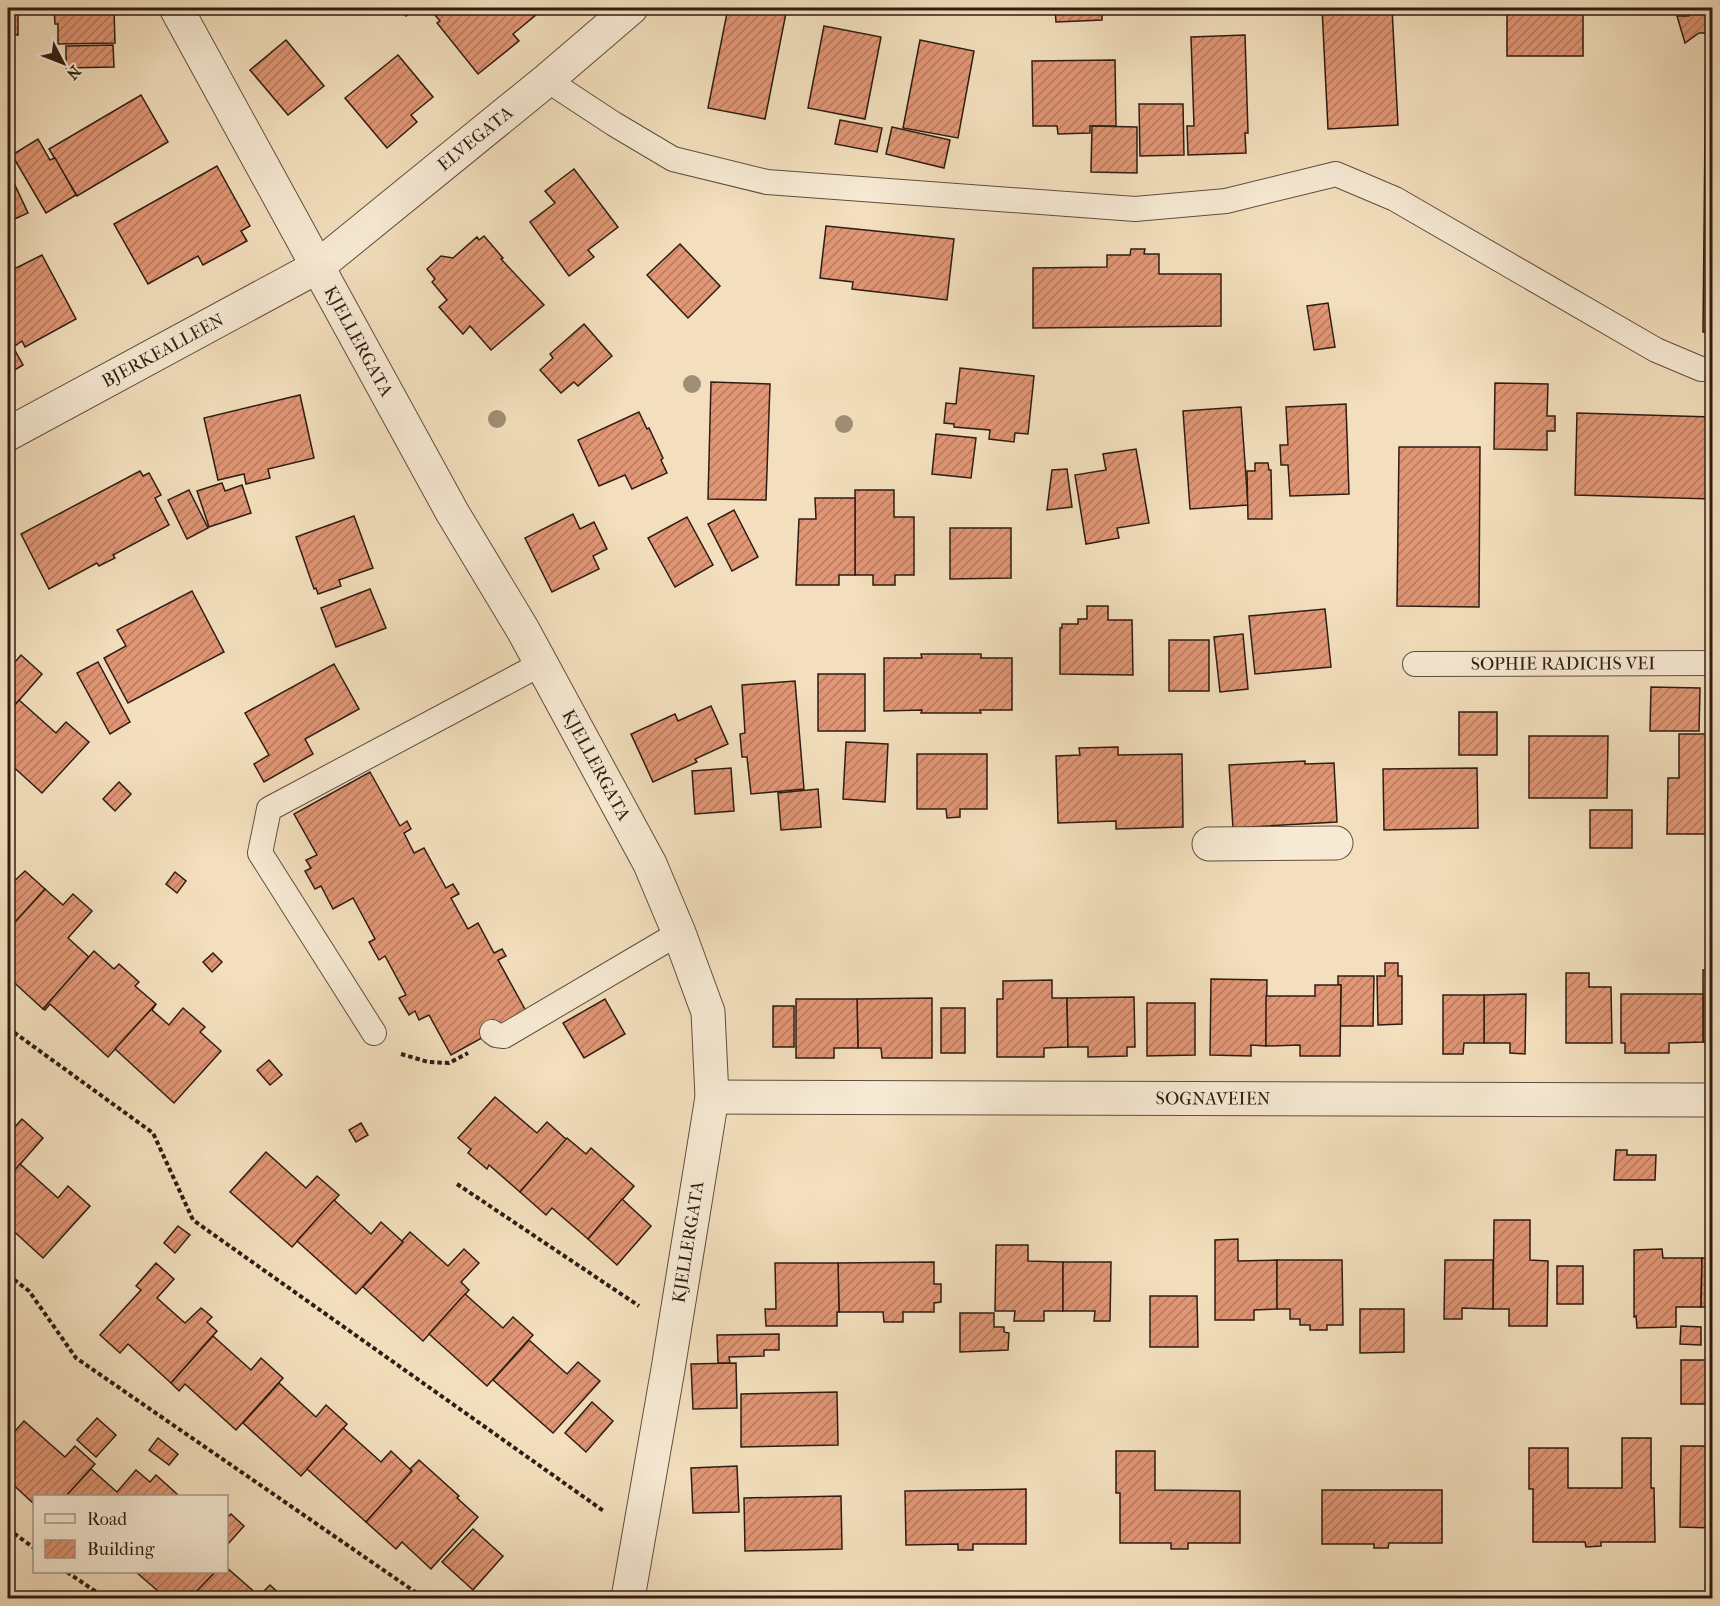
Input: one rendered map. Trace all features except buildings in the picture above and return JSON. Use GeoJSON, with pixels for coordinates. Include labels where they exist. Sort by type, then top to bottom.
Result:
{"type":"FeatureCollection","features":[{"type":"Feature","properties":{"kind":"street","name":"KJELLERGATA"},"geometry":{"type":"LineString","coordinates":[[176,8],[452,512],[541,664],[650,864],[679,933],[708,1012],[712,1096],[628,1599]]}},
{"type":"Feature","properties":{"kind":"street","name":"ELVEGATA"},"geometry":{"type":"LineString","coordinates":[[317,267],[547,80],[631,8]]}},
{"type":"Feature","properties":{"kind":"street","name":"BJERKEALLEEN"},"geometry":{"type":"LineString","coordinates":[[8,434],[317,267]]}},
{"type":"Feature","properties":{"kind":"street"},"geometry":{"type":"LineString","coordinates":[[1209,844],[1336,843]]}},
{"type":"Feature","properties":{"kind":"street","name":"SOGNAVEIEN"},"geometry":{"type":"LineString","coordinates":[[712,1096],[1713,1100]]}},
{"type":"Feature","properties":{"kind":"lane"},"geometry":{"type":"LineString","coordinates":[[547,80],[614,124],[674,159],[767,182],[1135,209],[1226,201],[1336,174],[1395,199],[1656,350],[1701,369],[1713,369]]}},
{"type":"Feature","properties":{"kind":"lane","name":"SOPHIE RADICHS VEI"},"geometry":{"type":"LineString","coordinates":[[1415,664],[1713,663]]}},
{"type":"Feature","properties":{"kind":"lane"},"geometry":{"type":"LineString","coordinates":[[374,1033],[260,853],[269,809],[541,664]]}},
{"type":"Feature","properties":{"kind":"lane"},"geometry":{"type":"LineString","coordinates":[[498,1034],[679,933]]}},
{"type":"Feature","properties":{"kind":"path"},"geometry":{"type":"LineString","coordinates":[[8,1028],[153,1133],[193,1220],[606,1512],[641,1516]]}},
{"type":"Feature","properties":{"kind":"path"},"geometry":{"type":"LineString","coordinates":[[374,1033],[404,1056],[428,1062],[449,1063],[498,1034]]}},
{"type":"Feature","properties":{"kind":"path"},"geometry":{"type":"LineString","coordinates":[[457,1184],[652,1314],[675,1318]]}},
{"type":"Feature","properties":{"kind":"path"},"geometry":{"type":"LineString","coordinates":[[8,1275],[29,1291],[76,1358],[424,1599]]}},
{"type":"Feature","properties":{"kind":"path"},"geometry":{"type":"LineString","coordinates":[[8,1528],[33,1547]]}},
{"type":"Feature","properties":{"kind":"path"},"geometry":{"type":"LineString","coordinates":[[69,1573],[105,1599]]}}]}
